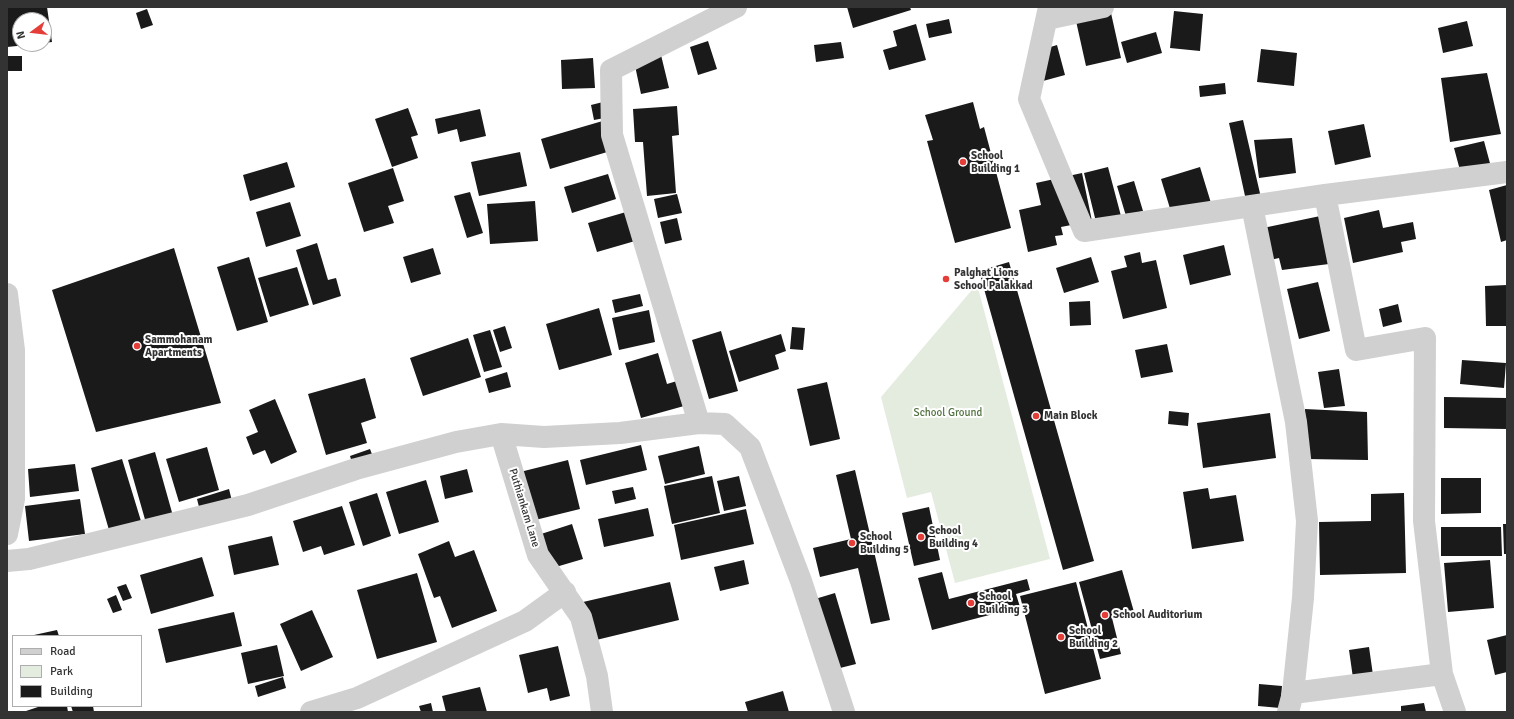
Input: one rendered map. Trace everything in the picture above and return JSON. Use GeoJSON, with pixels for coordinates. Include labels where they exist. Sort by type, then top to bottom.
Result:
{"type":"FeatureCollection","features":[{"type":"Feature","properties":{"kind":"street"},"geometry":{"type":"LineString","coordinates":[[699,423],[612,136],[611,70],[736,7]]}},
{"type":"Feature","properties":{"kind":"street"},"geometry":{"type":"LineString","coordinates":[[1103,7],[1048,13],[1029,99],[1084,231],[1325,195],[1507,172]]}},
{"type":"Feature","properties":{"kind":"street"},"geometry":{"type":"LineString","coordinates":[[1325,195],[1356,350],[1425,338],[1424,521],[1442,674],[1455,712]]}},
{"type":"Feature","properties":{"kind":"street"},"geometry":{"type":"LineString","coordinates":[[1252,206],[1296,422],[1307,521],[1303,598],[1290,702],[1442,674]]}},
{"type":"Feature","properties":{"kind":"street"},"geometry":{"type":"LineString","coordinates":[[7,294],[14,350],[14,499],[7,534]]}},
{"type":"Feature","properties":{"kind":"street"},"geometry":{"type":"LineString","coordinates":[[7,561],[36,558],[248,505],[356,469],[456,442],[501,434],[544,437],[620,433],[699,423],[724,424],[750,447],[801,581],[844,712]]}},
{"type":"Feature","properties":{"kind":"street","name":"Puthiankam Lane"},"geometry":{"type":"LineString","coordinates":[[501,434],[538,555],[581,617],[597,676],[602,712]]}},
{"type":"Feature","properties":{"kind":"street"},"geometry":{"type":"LineString","coordinates":[[311,712],[356,698],[525,621],[565,592]]}},
{"type":"Feature","properties":{"kind":"green space","name":"School Ground"},"geometry":{"type":"Polygon","coordinates":[[[977,284],[1050,559],[955,583],[931,492],[907,498],[881,397],[977,284]]]}},
{"type":"Feature","properties":{"kind":"building"},"geometry":{"type":"Polygon","coordinates":[[[7,7],[47,7],[48,12],[12,12],[12,46],[7,47],[7,7]]]}},
{"type":"Feature","properties":{"kind":"building"},"geometry":{"type":"Polygon","coordinates":[[[847,7],[910,7],[911,10],[853,28],[847,7]]]}},
{"type":"Feature","properties":{"kind":"building"},"geometry":{"type":"Polygon","coordinates":[[[147,9],[153,25],[141,29],[136,13],[147,9]]]}},
{"type":"Feature","properties":{"kind":"building"},"geometry":{"type":"Polygon","coordinates":[[[1174,11],[1203,14],[1200,51],[1170,48],[1174,11]]]}},
{"type":"Feature","properties":{"kind":"building"},"geometry":{"type":"Polygon","coordinates":[[[1111,13],[1121,58],[1086,66],[1076,21],[1111,13]]]}},
{"type":"Feature","properties":{"kind":"building"},"geometry":{"type":"Polygon","coordinates":[[[949,19],[952,33],[929,38],[926,24],[949,19]]]}},
{"type":"Feature","properties":{"kind":"building"},"geometry":{"type":"Polygon","coordinates":[[[1467,21],[1473,46],[1443,53],[1438,28],[1467,21]]]}},
{"type":"Feature","properties":{"kind":"building"},"geometry":{"type":"Polygon","coordinates":[[[916,24],[926,60],[889,70],[883,50],[897,46],[893,31],[916,24]]]}},
{"type":"Feature","properties":{"kind":"building"},"geometry":{"type":"Polygon","coordinates":[[[1156,32],[1162,53],[1127,63],[1121,42],[1156,32]]]}},
{"type":"Feature","properties":{"kind":"building"},"geometry":{"type":"Polygon","coordinates":[[[708,41],[717,69],[698,75],[690,47],[708,41]]]}},
{"type":"Feature","properties":{"kind":"building"},"geometry":{"type":"Polygon","coordinates":[[[841,42],[844,58],[816,62],[814,45],[841,42]]]}},
{"type":"Feature","properties":{"kind":"building"},"geometry":{"type":"Polygon","coordinates":[[[1057,45],[1065,75],[1043,81],[1034,52],[1057,45]]]}},
{"type":"Feature","properties":{"kind":"building"},"geometry":{"type":"Polygon","coordinates":[[[1261,49],[1297,53],[1294,86],[1257,82],[1261,49]]]}},
{"type":"Feature","properties":{"kind":"building"},"geometry":{"type":"Polygon","coordinates":[[[661,55],[669,88],[641,94],[634,61],[661,55]]]}},
{"type":"Feature","properties":{"kind":"building"},"geometry":{"type":"Polygon","coordinates":[[[7,56],[22,56],[22,71],[7,71],[7,56]]]}},
{"type":"Feature","properties":{"kind":"building"},"geometry":{"type":"Polygon","coordinates":[[[593,58],[595,88],[562,89],[561,60],[593,58]]]}},
{"type":"Feature","properties":{"kind":"building"},"geometry":{"type":"Polygon","coordinates":[[[1487,73],[1501,134],[1450,142],[1441,78],[1487,73]]]}},
{"type":"Feature","properties":{"kind":"building"},"geometry":{"type":"Polygon","coordinates":[[[1225,83],[1226,94],[1200,97],[1199,86],[1225,83]]]}},
{"type":"Feature","properties":{"kind":"building"},"geometry":{"type":"Polygon","coordinates":[[[607,101],[610,117],[594,120],[591,105],[607,101]]]}},
{"type":"Feature","properties":{"kind":"building","name":"School Building 1"},"geometry":{"type":"Polygon","coordinates":[[[973,102],[980,129],[984,127],[1011,228],[955,243],[927,141],[933,140],[925,115],[973,102]]]}},
{"type":"Feature","properties":{"kind":"building"},"geometry":{"type":"Polygon","coordinates":[[[677,106],[679,135],[672,136],[676,193],[647,196],[643,142],[635,142],[633,109],[677,106]]]}},
{"type":"Feature","properties":{"kind":"building"},"geometry":{"type":"Polygon","coordinates":[[[408,108],[418,135],[411,137],[418,158],[392,167],[375,119],[408,108]]]}},
{"type":"Feature","properties":{"kind":"building"},"geometry":{"type":"Polygon","coordinates":[[[480,109],[486,136],[460,142],[457,129],[438,134],[435,119],[480,109]]]}},
{"type":"Feature","properties":{"kind":"building"},"geometry":{"type":"Polygon","coordinates":[[[606,120],[614,150],[550,169],[541,139],[606,120]]]}},
{"type":"Feature","properties":{"kind":"building"},"geometry":{"type":"Polygon","coordinates":[[[1243,120],[1262,202],[1247,205],[1229,123],[1243,120]]]}},
{"type":"Feature","properties":{"kind":"building"},"geometry":{"type":"Polygon","coordinates":[[[1364,124],[1371,157],[1335,165],[1328,131],[1364,124]]]}},
{"type":"Feature","properties":{"kind":"building"},"geometry":{"type":"Polygon","coordinates":[[[1292,138],[1296,173],[1259,178],[1254,140],[1292,138]]]}},
{"type":"Feature","properties":{"kind":"building"},"geometry":{"type":"Polygon","coordinates":[[[1484,141],[1491,167],[1461,174],[1454,148],[1484,141]]]}},
{"type":"Feature","properties":{"kind":"building"},"geometry":{"type":"Polygon","coordinates":[[[520,152],[527,186],[479,196],[471,162],[520,152]]]}},
{"type":"Feature","properties":{"kind":"building"},"geometry":{"type":"Polygon","coordinates":[[[287,162],[295,187],[250,201],[243,175],[287,162]]]}},
{"type":"Feature","properties":{"kind":"building"},"geometry":{"type":"Polygon","coordinates":[[[1108,167],[1121,216],[1096,222],[1084,173],[1108,167]]]}},
{"type":"Feature","properties":{"kind":"building"},"geometry":{"type":"Polygon","coordinates":[[[1200,167],[1211,203],[1172,215],[1161,179],[1200,167]]]}},
{"type":"Feature","properties":{"kind":"building"},"geometry":{"type":"Polygon","coordinates":[[[393,168],[404,201],[388,206],[394,223],[364,232],[348,183],[393,168]]]}},
{"type":"Feature","properties":{"kind":"building"},"geometry":{"type":"Polygon","coordinates":[[[1082,173],[1092,221],[1061,227],[1063,235],[1055,236],[1057,245],[1028,252],[1019,210],[1041,205],[1036,183],[1082,173]]]}},
{"type":"Feature","properties":{"kind":"building"},"geometry":{"type":"Polygon","coordinates":[[[608,174],[616,199],[572,213],[564,187],[608,174]]]}},
{"type":"Feature","properties":{"kind":"building"},"geometry":{"type":"Polygon","coordinates":[[[1134,181],[1143,211],[1126,216],[1117,186],[1134,181]]]}},
{"type":"Feature","properties":{"kind":"building"},"geometry":{"type":"Polygon","coordinates":[[[1507,185],[1507,240],[1501,242],[1489,190],[1507,185]]]}},
{"type":"Feature","properties":{"kind":"building"},"geometry":{"type":"Polygon","coordinates":[[[470,192],[483,233],[467,238],[454,196],[470,192]]]}},
{"type":"Feature","properties":{"kind":"building"},"geometry":{"type":"Polygon","coordinates":[[[677,194],[682,213],[658,218],[654,199],[677,194]]]}},
{"type":"Feature","properties":{"kind":"building"},"geometry":{"type":"Polygon","coordinates":[[[535,201],[538,241],[490,244],[487,204],[535,201]]]}},
{"type":"Feature","properties":{"kind":"building"},"geometry":{"type":"Polygon","coordinates":[[[290,202],[301,236],[266,247],[256,212],[290,202]]]}},
{"type":"Feature","properties":{"kind":"building"},"geometry":{"type":"Polygon","coordinates":[[[633,210],[642,239],[597,252],[588,223],[633,210]]]}},
{"type":"Feature","properties":{"kind":"building"},"geometry":{"type":"Polygon","coordinates":[[[1379,210],[1383,228],[1413,222],[1416,239],[1401,242],[1403,252],[1353,263],[1344,218],[1379,210]]]}},
{"type":"Feature","properties":{"kind":"building"},"geometry":{"type":"Polygon","coordinates":[[[1325,215],[1329,264],[1282,270],[1279,258],[1270,260],[1263,228],[1325,215]]]}},
{"type":"Feature","properties":{"kind":"building"},"geometry":{"type":"Polygon","coordinates":[[[677,218],[682,240],[665,244],[660,222],[677,218]]]}},
{"type":"Feature","properties":{"kind":"building"},"geometry":{"type":"Polygon","coordinates":[[[317,243],[328,280],[336,278],[341,296],[313,305],[296,250],[317,243]]]}},
{"type":"Feature","properties":{"kind":"building"},"geometry":{"type":"Polygon","coordinates":[[[1224,245],[1231,275],[1190,285],[1183,255],[1224,245]]]}},
{"type":"Feature","properties":{"kind":"building","name":"Sammohanam Apartments"},"geometry":{"type":"Polygon","coordinates":[[[174,248],[221,403],[96,432],[52,290],[174,248]]]}},
{"type":"Feature","properties":{"kind":"building"},"geometry":{"type":"Polygon","coordinates":[[[433,248],[441,274],[411,283],[403,257],[433,248]]]}},
{"type":"Feature","properties":{"kind":"building"},"geometry":{"type":"Polygon","coordinates":[[[1140,252],[1142,263],[1156,260],[1167,308],[1123,319],[1111,271],[1127,267],[1124,256],[1140,252]]]}},
{"type":"Feature","properties":{"kind":"building"},"geometry":{"type":"Polygon","coordinates":[[[249,257],[268,322],[237,331],[217,267],[249,257]]]}},
{"type":"Feature","properties":{"kind":"building"},"geometry":{"type":"Polygon","coordinates":[[[1091,257],[1099,282],[1064,293],[1056,268],[1091,257]]]}},
{"type":"Feature","properties":{"kind":"building","name":"Main Block"},"geometry":{"type":"Polygon","coordinates":[[[1009,262],[1094,561],[1063,570],[979,271],[1009,262]]]}},
{"type":"Feature","properties":{"kind":"building"},"geometry":{"type":"Polygon","coordinates":[[[297,267],[309,305],[270,317],[258,278],[297,267]]]}},
{"type":"Feature","properties":{"kind":"building"},"geometry":{"type":"Polygon","coordinates":[[[1318,282],[1330,331],[1299,339],[1287,289],[1318,282]]]}},
{"type":"Feature","properties":{"kind":"building"},"geometry":{"type":"Polygon","coordinates":[[[1507,285],[1507,326],[1486,326],[1485,286],[1507,285]]]}},
{"type":"Feature","properties":{"kind":"building"},"geometry":{"type":"Polygon","coordinates":[[[640,294],[643,306],[615,313],[612,300],[640,294]]]}},
{"type":"Feature","properties":{"kind":"building"},"geometry":{"type":"Polygon","coordinates":[[[1090,301],[1091,325],[1070,326],[1069,302],[1090,301]]]}},
{"type":"Feature","properties":{"kind":"building"},"geometry":{"type":"Polygon","coordinates":[[[1398,304],[1402,322],[1383,327],[1379,309],[1398,304]]]}},
{"type":"Feature","properties":{"kind":"building"},"geometry":{"type":"Polygon","coordinates":[[[599,308],[612,355],[559,370],[546,324],[599,308]]]}},
{"type":"Feature","properties":{"kind":"building"},"geometry":{"type":"Polygon","coordinates":[[[649,310],[655,342],[619,350],[612,318],[649,310]]]}},
{"type":"Feature","properties":{"kind":"building"},"geometry":{"type":"Polygon","coordinates":[[[505,326],[512,348],[500,352],[493,330],[505,326]]]}},
{"type":"Feature","properties":{"kind":"building"},"geometry":{"type":"Polygon","coordinates":[[[792,327],[805,328],[803,350],[790,349],[792,327]]]}},
{"type":"Feature","properties":{"kind":"building"},"geometry":{"type":"Polygon","coordinates":[[[490,330],[502,367],[484,372],[473,335],[490,330]]]}},
{"type":"Feature","properties":{"kind":"building"},"geometry":{"type":"Polygon","coordinates":[[[721,331],[738,391],[709,399],[692,340],[721,331]]]}},
{"type":"Feature","properties":{"kind":"building"},"geometry":{"type":"Polygon","coordinates":[[[781,334],[786,351],[775,355],[779,369],[739,382],[729,351],[781,334]]]}},
{"type":"Feature","properties":{"kind":"building"},"geometry":{"type":"Polygon","coordinates":[[[468,338],[481,377],[423,396],[410,358],[468,338]]]}},
{"type":"Feature","properties":{"kind":"building"},"geometry":{"type":"Polygon","coordinates":[[[1167,344],[1173,372],[1141,378],[1135,350],[1167,344]]]}},
{"type":"Feature","properties":{"kind":"building"},"geometry":{"type":"Polygon","coordinates":[[[658,353],[667,384],[677,381],[684,406],[641,418],[625,363],[658,353]]]}},
{"type":"Feature","properties":{"kind":"building"},"geometry":{"type":"Polygon","coordinates":[[[1462,360],[1506,363],[1504,388],[1460,384],[1462,360]]]}},
{"type":"Feature","properties":{"kind":"building"},"geometry":{"type":"Polygon","coordinates":[[[1339,369],[1345,406],[1324,408],[1318,372],[1339,369]]]}},
{"type":"Feature","properties":{"kind":"building"},"geometry":{"type":"Polygon","coordinates":[[[507,372],[511,387],[489,393],[485,379],[507,372]]]}},
{"type":"Feature","properties":{"kind":"building"},"geometry":{"type":"Polygon","coordinates":[[[365,378],[376,418],[361,423],[367,443],[326,455],[308,394],[365,378]]]}},
{"type":"Feature","properties":{"kind":"building"},"geometry":{"type":"Polygon","coordinates":[[[827,382],[840,439],[810,446],[797,389],[827,382]]]}},
{"type":"Feature","properties":{"kind":"building"},"geometry":{"type":"Polygon","coordinates":[[[1444,397],[1507,398],[1507,429],[1444,428],[1444,397]]]}},
{"type":"Feature","properties":{"kind":"building"},"geometry":{"type":"Polygon","coordinates":[[[275,399],[297,452],[271,464],[265,450],[253,455],[246,437],[258,432],[249,410],[275,399]]]}},
{"type":"Feature","properties":{"kind":"building"},"geometry":{"type":"Polygon","coordinates":[[[1305,409],[1367,412],[1368,460],[1307,459],[1305,409]]]}},
{"type":"Feature","properties":{"kind":"building"},"geometry":{"type":"Polygon","coordinates":[[[1169,411],[1189,413],[1188,426],[1168,424],[1169,411]]]}},
{"type":"Feature","properties":{"kind":"building"},"geometry":{"type":"Polygon","coordinates":[[[1270,413],[1276,458],[1203,468],[1197,423],[1270,413]]]}},
{"type":"Feature","properties":{"kind":"building"},"geometry":{"type":"Polygon","coordinates":[[[641,445],[647,470],[586,485],[580,460],[641,445]]]}},
{"type":"Feature","properties":{"kind":"building"},"geometry":{"type":"Polygon","coordinates":[[[699,446],[705,474],[665,484],[658,456],[699,446]]]}},
{"type":"Feature","properties":{"kind":"building"},"geometry":{"type":"Polygon","coordinates":[[[207,447],[219,490],[179,502],[166,459],[207,447]]]}},
{"type":"Feature","properties":{"kind":"building"},"geometry":{"type":"Polygon","coordinates":[[[370,449],[375,462],[354,469],[350,456],[370,449]]]}},
{"type":"Feature","properties":{"kind":"building"},"geometry":{"type":"Polygon","coordinates":[[[155,452],[173,516],[146,523],[128,460],[155,452]]]}},
{"type":"Feature","properties":{"kind":"building"},"geometry":{"type":"Polygon","coordinates":[[[122,459],[141,521],[109,530],[91,468],[122,459]]]}},
{"type":"Feature","properties":{"kind":"building"},"geometry":{"type":"Polygon","coordinates":[[[568,460],[580,509],[523,523],[512,474],[568,460]]]}},
{"type":"Feature","properties":{"kind":"building"},"geometry":{"type":"Polygon","coordinates":[[[75,464],[79,491],[30,497],[28,469],[75,464]]]}},
{"type":"Feature","properties":{"kind":"building"},"geometry":{"type":"Polygon","coordinates":[[[467,469],[473,492],[445,499],[440,476],[467,469]]]}},
{"type":"Feature","properties":{"kind":"building","name":"School Building 5"},"geometry":{"type":"Polygon","coordinates":[[[855,470],[890,620],[871,624],[858,568],[820,577],[813,548],[851,539],[836,475],[855,470]]]}},
{"type":"Feature","properties":{"kind":"building"},"geometry":{"type":"Polygon","coordinates":[[[712,476],[720,513],[672,524],[664,486],[712,476]]]}},
{"type":"Feature","properties":{"kind":"building"},"geometry":{"type":"Polygon","coordinates":[[[739,476],[746,506],[724,511],[717,481],[739,476]]]}},
{"type":"Feature","properties":{"kind":"building"},"geometry":{"type":"Polygon","coordinates":[[[1441,478],[1481,478],[1481,513],[1441,514],[1441,478]]]}},
{"type":"Feature","properties":{"kind":"building"},"geometry":{"type":"Polygon","coordinates":[[[426,480],[439,522],[399,534],[386,492],[426,480]]]}},
{"type":"Feature","properties":{"kind":"building"},"geometry":{"type":"Polygon","coordinates":[[[633,487],[636,499],[615,504],[612,491],[633,487]]]}},
{"type":"Feature","properties":{"kind":"building"},"geometry":{"type":"Polygon","coordinates":[[[1208,488],[1210,499],[1236,495],[1244,541],[1192,549],[1183,492],[1208,488]]]}},
{"type":"Feature","properties":{"kind":"building"},"geometry":{"type":"Polygon","coordinates":[[[229,489],[233,505],[201,515],[197,499],[229,489]]]}},
{"type":"Feature","properties":{"kind":"building"},"geometry":{"type":"Polygon","coordinates":[[[377,493],[391,536],[363,546],[349,502],[377,493]]]}},
{"type":"Feature","properties":{"kind":"building"},"geometry":{"type":"Polygon","coordinates":[[[1404,493],[1406,573],[1320,575],[1319,522],[1371,521],[1371,494],[1404,493]]]}},
{"type":"Feature","properties":{"kind":"building"},"geometry":{"type":"Polygon","coordinates":[[[80,499],[85,534],[29,541],[25,506],[80,499]]]}},
{"type":"Feature","properties":{"kind":"building"},"geometry":{"type":"Polygon","coordinates":[[[342,506],[355,545],[324,555],[321,546],[303,552],[293,521],[342,506]]]}},
{"type":"Feature","properties":{"kind":"building","name":"School Building 4"},"geometry":{"type":"Polygon","coordinates":[[[929,507],[940,560],[914,566],[902,513],[929,507]]]}},
{"type":"Feature","properties":{"kind":"building"},"geometry":{"type":"Polygon","coordinates":[[[648,508],[654,536],[604,547],[598,519],[648,508]]]}},
{"type":"Feature","properties":{"kind":"building"},"geometry":{"type":"Polygon","coordinates":[[[746,509],[754,544],[681,560],[674,525],[746,509]]]}},
{"type":"Feature","properties":{"kind":"building"},"geometry":{"type":"Polygon","coordinates":[[[572,524],[583,559],[549,569],[538,535],[572,524]]]}},
{"type":"Feature","properties":{"kind":"building"},"geometry":{"type":"Polygon","coordinates":[[[1503,524],[1507,524],[1507,554],[1504,554],[1503,524]]]}},
{"type":"Feature","properties":{"kind":"building"},"geometry":{"type":"Polygon","coordinates":[[[1441,527],[1501,527],[1502,556],[1441,556],[1441,527]]]}},
{"type":"Feature","properties":{"kind":"building"},"geometry":{"type":"Polygon","coordinates":[[[272,536],[279,565],[234,575],[228,546],[272,536]]]}},
{"type":"Feature","properties":{"kind":"building"},"geometry":{"type":"Polygon","coordinates":[[[449,541],[455,557],[474,550],[497,611],[452,628],[440,596],[434,598],[418,554],[449,541]]]}},
{"type":"Feature","properties":{"kind":"building"},"geometry":{"type":"Polygon","coordinates":[[[202,557],[214,596],[151,614],[140,575],[202,557]]]}},
{"type":"Feature","properties":{"kind":"building"},"geometry":{"type":"Polygon","coordinates":[[[744,560],[749,584],[720,591],[714,567],[744,560]]]}},
{"type":"Feature","properties":{"kind":"building"},"geometry":{"type":"Polygon","coordinates":[[[1490,560],[1494,608],[1448,612],[1444,563],[1490,560]]]}},
{"type":"Feature","properties":{"kind":"building","name":"School Auditorium"},"geometry":{"type":"Polygon","coordinates":[[[1122,570],[1134,612],[1112,618],[1121,654],[1100,659],[1079,582],[1122,570]]]}},
{"type":"Feature","properties":{"kind":"building","name":"School Building 3"},"geometry":{"type":"Polygon","coordinates":[[[942,572],[949,599],[1027,579],[1030,590],[1016,594],[1020,607],[932,630],[918,578],[942,572]]]}},
{"type":"Feature","properties":{"kind":"building"},"geometry":{"type":"Polygon","coordinates":[[[417,573],[437,642],[377,659],[357,590],[417,573]]]}},
{"type":"Feature","properties":{"kind":"building"},"geometry":{"type":"Polygon","coordinates":[[[670,582],[679,620],[592,641],[583,602],[670,582]]]}},
{"type":"Feature","properties":{"kind":"building","name":"School Building 2"},"geometry":{"type":"Polygon","coordinates":[[[1076,582],[1101,679],[1045,694],[1020,596],[1076,582]]]}},
{"type":"Feature","properties":{"kind":"building"},"geometry":{"type":"Polygon","coordinates":[[[126,584],[132,598],[123,601],[117,587],[126,584]]]}},
{"type":"Feature","properties":{"kind":"building"},"geometry":{"type":"Polygon","coordinates":[[[835,593],[856,664],[836,669],[815,599],[835,593]]]}},
{"type":"Feature","properties":{"kind":"building"},"geometry":{"type":"Polygon","coordinates":[[[116,595],[122,610],[113,613],[107,599],[116,595]]]}},
{"type":"Feature","properties":{"kind":"building"},"geometry":{"type":"Polygon","coordinates":[[[312,610],[333,657],[301,671],[280,624],[312,610]]]}},
{"type":"Feature","properties":{"kind":"building"},"geometry":{"type":"Polygon","coordinates":[[[234,612],[242,646],[166,663],[158,629],[234,612]]]}},
{"type":"Feature","properties":{"kind":"building"},"geometry":{"type":"Polygon","coordinates":[[[57,630],[59,635],[34,635],[57,630]]]}},
{"type":"Feature","properties":{"kind":"building"},"geometry":{"type":"Polygon","coordinates":[[[1507,635],[1507,672],[1495,675],[1487,640],[1507,635]]]}},
{"type":"Feature","properties":{"kind":"building"},"geometry":{"type":"Polygon","coordinates":[[[277,645],[284,676],[248,684],[241,653],[277,645]]]}},
{"type":"Feature","properties":{"kind":"building"},"geometry":{"type":"Polygon","coordinates":[[[558,646],[570,696],[550,701],[547,688],[528,693],[519,655],[558,646]]]}},
{"type":"Feature","properties":{"kind":"building"},"geometry":{"type":"Polygon","coordinates":[[[1369,647],[1373,675],[1353,678],[1349,650],[1369,647]]]}},
{"type":"Feature","properties":{"kind":"building"},"geometry":{"type":"Polygon","coordinates":[[[283,677],[286,688],[258,697],[255,686],[283,677]]]}},
{"type":"Feature","properties":{"kind":"building"},"geometry":{"type":"Polygon","coordinates":[[[1259,684],[1282,686],[1280,708],[1258,706],[1259,684]]]}},
{"type":"Feature","properties":{"kind":"building"},"geometry":{"type":"Polygon","coordinates":[[[480,687],[487,712],[446,712],[442,696],[480,687]]]}},
{"type":"Feature","properties":{"kind":"building"},"geometry":{"type":"Polygon","coordinates":[[[783,691],[789,712],[748,712],[745,702],[783,691]]]}},
{"type":"Feature","properties":{"kind":"building"},"geometry":{"type":"Polygon","coordinates":[[[431,703],[433,712],[421,712],[419,706],[431,703]]]}},
{"type":"Feature","properties":{"kind":"building"},"geometry":{"type":"Polygon","coordinates":[[[1424,703],[1426,712],[1401,712],[1401,706],[1424,703]]]}},
{"type":"Feature","properties":{"kind":"building"},"geometry":{"type":"Polygon","coordinates":[[[38,707],[67,707],[68,712],[23,712],[38,707]]]}},
{"type":"Feature","properties":{"kind":"building"},"geometry":{"type":"Polygon","coordinates":[[[71,707],[93,707],[94,712],[73,712],[71,707]]]}},
{"type":"Feature","properties":{"kind":"place","name":"School Building 1"},"geometry":{"type":"Point","coordinates":[963,162]}},
{"type":"Feature","properties":{"kind":"place","name":"Palghat Lions School Palakkad"},"geometry":{"type":"Point","coordinates":[946,279]}},
{"type":"Feature","properties":{"kind":"place","name":"Sammohanam Apartments"},"geometry":{"type":"Point","coordinates":[137,346]}},
{"type":"Feature","properties":{"kind":"place","name":"Main Block"},"geometry":{"type":"Point","coordinates":[1036,416]}},
{"type":"Feature","properties":{"kind":"place","name":"School Building 4"},"geometry":{"type":"Point","coordinates":[921,537]}},
{"type":"Feature","properties":{"kind":"place","name":"School Building 5"},"geometry":{"type":"Point","coordinates":[852,543]}},
{"type":"Feature","properties":{"kind":"place","name":"School Building 3"},"geometry":{"type":"Point","coordinates":[971,603]}},
{"type":"Feature","properties":{"kind":"place","name":"School Auditorium"},"geometry":{"type":"Point","coordinates":[1105,615]}},
{"type":"Feature","properties":{"kind":"place","name":"School Building 2"},"geometry":{"type":"Point","coordinates":[1061,637]}}]}
